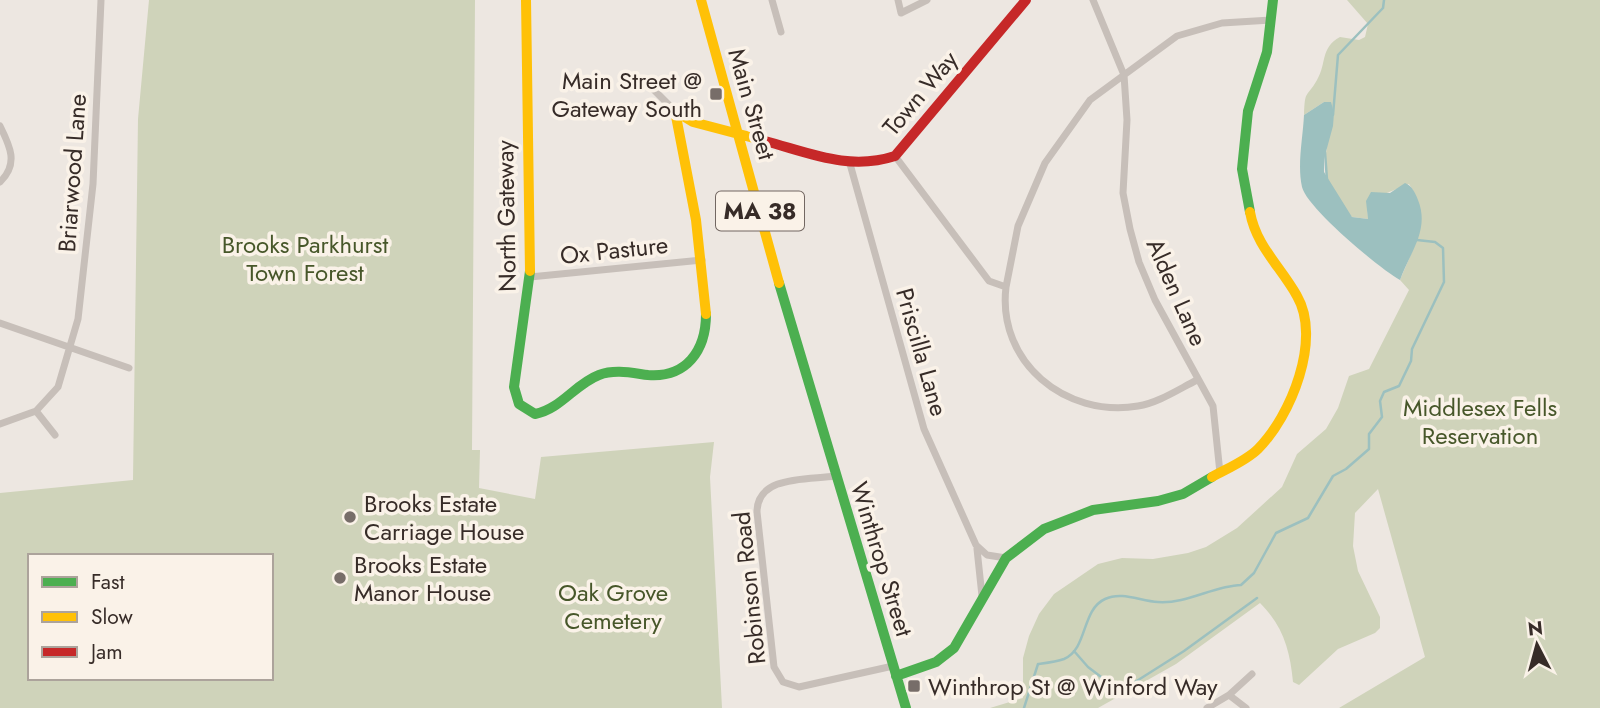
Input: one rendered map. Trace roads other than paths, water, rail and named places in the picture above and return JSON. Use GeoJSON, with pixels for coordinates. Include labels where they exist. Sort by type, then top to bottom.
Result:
{"type":"FeatureCollection","features":[{"type":"Feature","properties":{"kind":"street","name":"Briarwood Lane"},"geometry":{"type":"LineString","coordinates":[[36,411],[58,387],[78,319],[90,217],[101,0]]}},
{"type":"Feature","properties":{"kind":"street","name":"North Gateway"},"geometry":{"type":"LineString","coordinates":[[526,0],[530,277],[514,393],[522,408],[540,414],[556,406],[578,385],[601,374],[621,370],[665,375],[690,363],[700,350],[706,326],[702,260]]}},
{"type":"Feature","properties":{"kind":"street","name":"Main Street"},"geometry":{"type":"LineString","coordinates":[[701,0],[821,421]]}},
{"type":"Feature","properties":{"kind":"street"},"geometry":{"type":"LineString","coordinates":[[772,0],[781,32]]}},
{"type":"Feature","properties":{"kind":"street"},"geometry":{"type":"LineString","coordinates":[[898,0],[901,13],[927,0]]}},
{"type":"Feature","properties":{"kind":"street","name":"Town Way"},"geometry":{"type":"LineString","coordinates":[[675,111],[693,122],[850,164],[873,163],[895,156],[1026,0]]}},
{"type":"Feature","properties":{"kind":"street","name":"Alden Lane"},"geometry":{"type":"LineString","coordinates":[[1093,0],[1124,75],[1127,120],[1124,193],[1130,229],[1139,262],[1155,300],[1213,406],[1220,474]]}},
{"type":"Feature","properties":{"kind":"street"},"geometry":{"type":"LineString","coordinates":[[895,671],[949,653],[964,635],[1006,558],[1044,529],[1066,518],[1093,510],[1167,499],[1220,474],[1257,450],[1278,422],[1297,382],[1306,352],[1306,325],[1298,297],[1264,250],[1252,225],[1242,169],[1248,111],[1267,52],[1273,0]]}},
{"type":"Feature","properties":{"kind":"street"},"geometry":{"type":"LineString","coordinates":[[1198,380],[1138,406],[1094,406],[1054,391],[1025,365],[1009,334],[1006,287],[1018,226],[1045,163],[1090,100],[1177,36],[1222,23],[1271,20]]}},
{"type":"Feature","properties":{"kind":"street"},"geometry":{"type":"LineString","coordinates":[[650,86],[675,111],[695,207],[702,260]]}},
{"type":"Feature","properties":{"kind":"street"},"geometry":{"type":"LineString","coordinates":[[0,126],[11,147],[12,161],[10,170],[0,182]]}},
{"type":"Feature","properties":{"kind":"street"},"geometry":{"type":"LineString","coordinates":[[895,156],[989,281],[1006,287]]}},
{"type":"Feature","properties":{"kind":"street","name":"Priscilla Lane"},"geometry":{"type":"LineString","coordinates":[[850,164],[924,429],[976,545],[982,573],[981,602]]}},
{"type":"Feature","properties":{"kind":"street","name":"Ox Pasture"},"geometry":{"type":"LineString","coordinates":[[530,277],[702,260]]}},
{"type":"Feature","properties":{"kind":"street"},"geometry":{"type":"LineString","coordinates":[[0,323],[129,368]]}},
{"type":"Feature","properties":{"kind":"street"},"geometry":{"type":"LineString","coordinates":[[0,424],[36,411],[55,435]]}},
{"type":"Feature","properties":{"kind":"street","name":"Winthrop Street"},"geometry":{"type":"LineString","coordinates":[[821,421],[906,708]]}},
{"type":"Feature","properties":{"kind":"street","name":"Robinson Road"},"geometry":{"type":"LineString","coordinates":[[835,475],[771,486],[759,498],[757,512],[774,667],[783,682],[799,687],[895,671]]}},
{"type":"Feature","properties":{"kind":"street"},"geometry":{"type":"LineString","coordinates":[[976,545],[987,555],[1006,558]]}},
{"type":"Feature","properties":{"kind":"street"},"geometry":{"type":"LineString","coordinates":[[1207,708],[1229,695],[1252,674]]}},
{"type":"Feature","properties":{"kind":"street"},"geometry":{"type":"LineString","coordinates":[[1229,695],[1246,708]]}},
{"type":"Feature","properties":{"kind":"water"},"geometry":{"type":"Polygon","coordinates":[[[1324,102],[1331,102],[1334,113],[1324,159],[1324,172],[1352,217],[1368,219],[1366,201],[1371,192],[1390,193],[1405,183],[1417,197],[1422,221],[1420,231],[1400,280],[1377,264],[1330,223],[1307,197],[1302,187],[1300,160],[1304,115],[1324,102]]]}},
{"type":"Feature","properties":{"kind":"waterway"},"geometry":{"type":"LineString","coordinates":[[1333,115],[1338,55],[1383,8],[1384,0]]}},
{"type":"Feature","properties":{"kind":"waterway"},"geometry":{"type":"LineString","coordinates":[[1325,152],[1327,180]]}},
{"type":"Feature","properties":{"kind":"waterway"},"geometry":{"type":"LineString","coordinates":[[1024,708],[1038,664],[1061,660],[1072,654],[1097,604],[1118,596],[1169,602],[1241,585],[1254,573],[1276,533],[1308,518],[1333,476],[1346,469],[1369,449],[1369,434],[1382,417],[1380,401],[1384,392],[1399,386],[1411,361],[1412,349],[1444,282],[1443,248],[1435,242],[1417,240]]}},
{"type":"Feature","properties":{"kind":"waterway"},"geometry":{"type":"LineString","coordinates":[[1074,651],[1088,667],[1117,689],[1124,689],[1184,651],[1257,598]]}},
{"type":"Feature","properties":{"kind":"place","name":"Main Street @ Gateway South"},"geometry":{"type":"Point","coordinates":[716,94]}},
{"type":"Feature","properties":{"kind":"place","name":"Brooks Estate Carriage House"},"geometry":{"type":"Point","coordinates":[350,517]}},
{"type":"Feature","properties":{"kind":"place","name":"Brooks Estate Manor House"},"geometry":{"type":"Point","coordinates":[340,578]}},
{"type":"Feature","properties":{"kind":"place","name":"Winthrop St @ Winford Way"},"geometry":{"type":"Point","coordinates":[914,686]}},
{"type":"Feature","properties":{"kind":"park label","name":"Brooks Parkhurst Town Forest"},"geometry":{"type":"Point","coordinates":[305,258]}},
{"type":"Feature","properties":{"kind":"park label","name":"Middlesex Fells Reservation"},"geometry":{"type":"Point","coordinates":[1480,421]}},
{"type":"Feature","properties":{"kind":"park label","name":"Oak Grove Cemetery"},"geometry":{"type":"Point","coordinates":[613,606]}}]}
